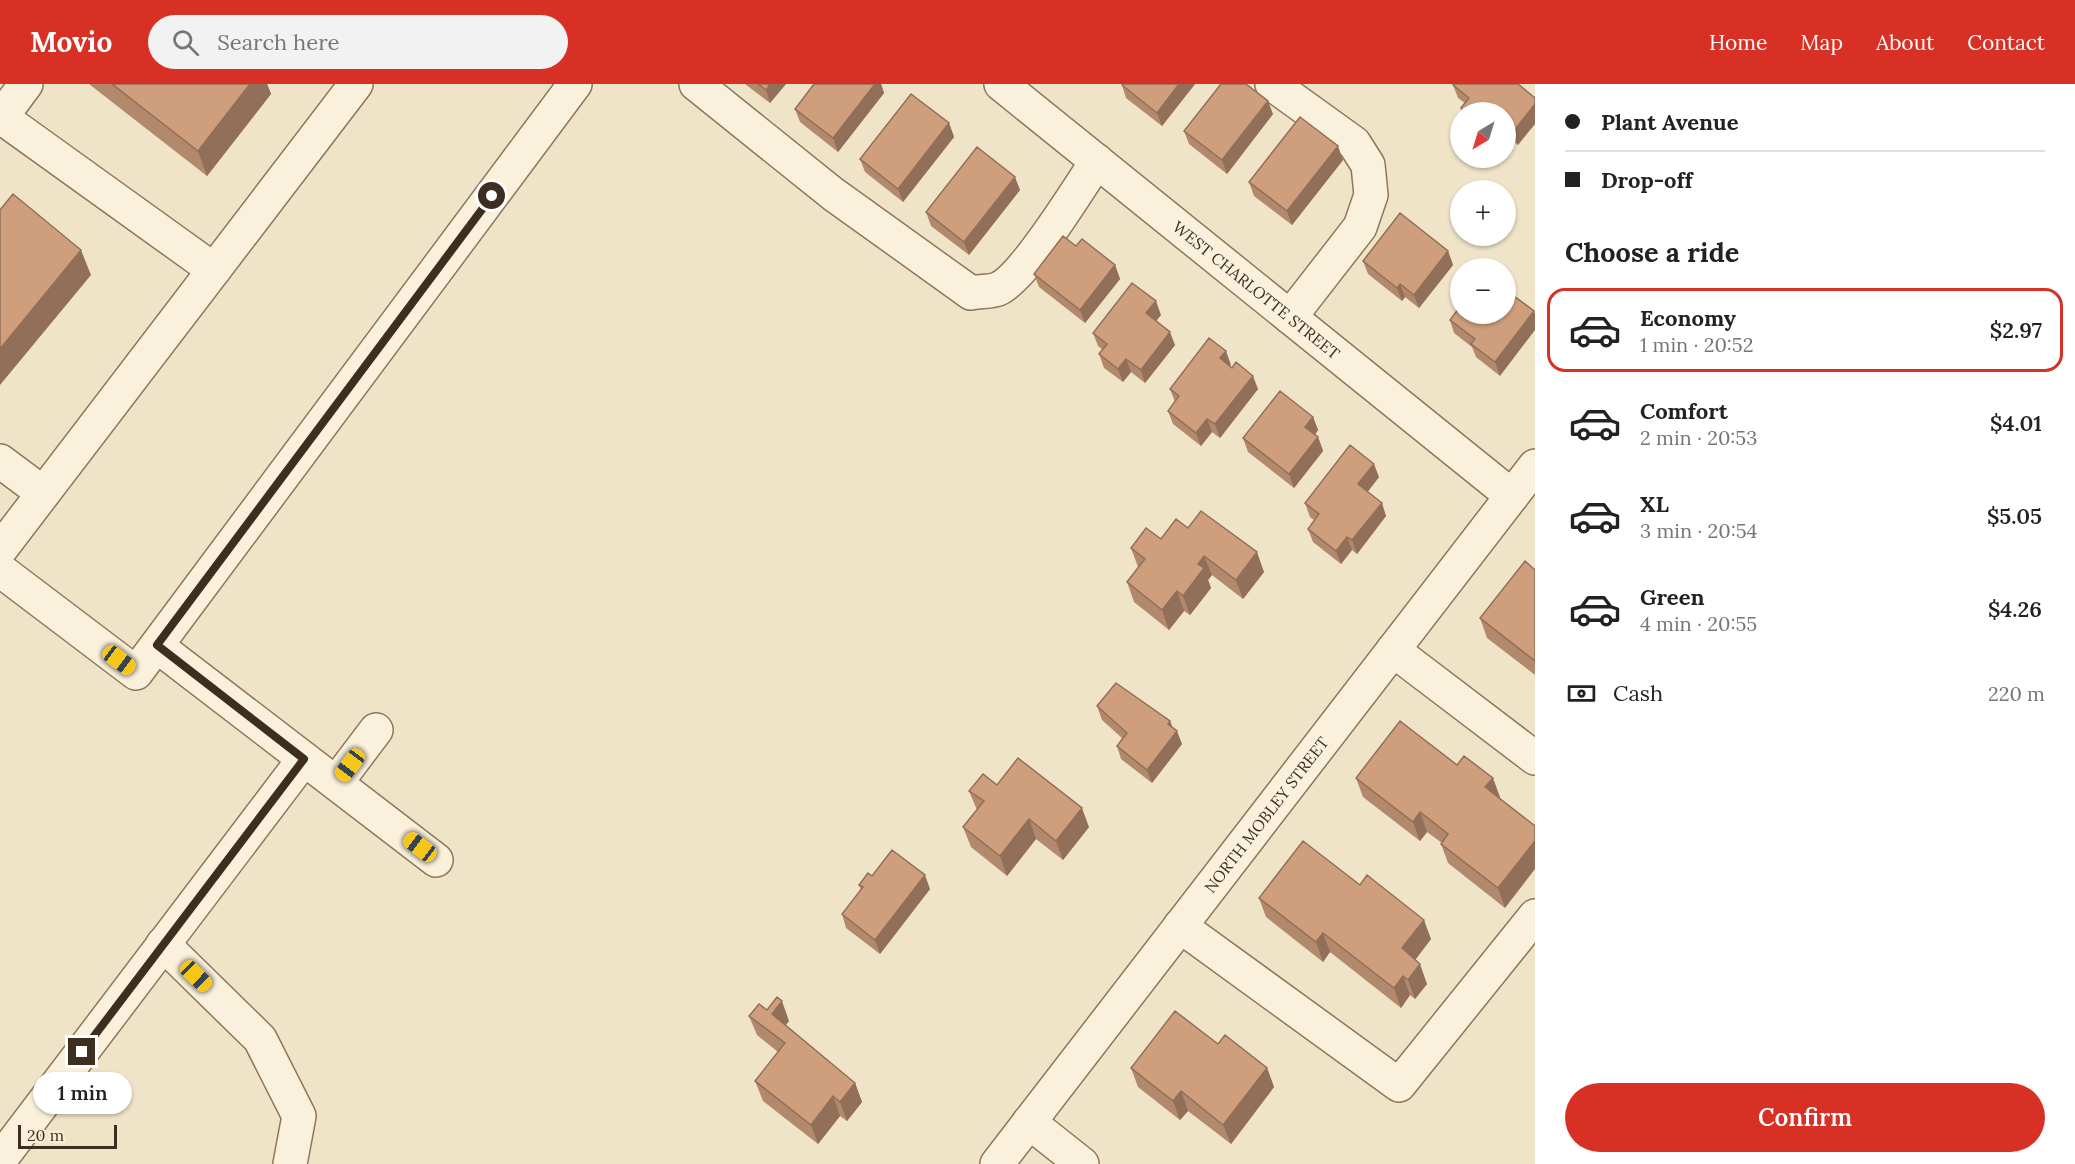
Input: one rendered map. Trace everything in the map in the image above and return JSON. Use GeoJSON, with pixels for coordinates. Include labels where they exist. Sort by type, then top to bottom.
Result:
{"type":"FeatureCollection","features":[{"type":"Feature","properties":{"kind":"street"},"geometry":{"type":"LineString","coordinates":[[26,84],[1,118],[214,270]]}},
{"type":"Feature","properties":{"kind":"street"},"geometry":{"type":"LineString","coordinates":[[0,550],[356,84]]}},
{"type":"Feature","properties":{"kind":"street"},"geometry":{"type":"LineString","coordinates":[[0,570],[136,673],[575,84]]}},
{"type":"Feature","properties":{"kind":"street"},"geometry":{"type":"LineString","coordinates":[[696,84],[833,194],[971,293],[999,289],[1018,272],[1056,224],[1097,161]]}},
{"type":"Feature","properties":{"kind":"street","name":"WEST CHARLOTTE STREET"},"geometry":{"type":"LineString","coordinates":[[1001,84],[1512,496]]}},
{"type":"Feature","properties":{"kind":"street"},"geometry":{"type":"LineString","coordinates":[[1272,84],[1354,143],[1368,165],[1371,195],[1360,227],[1290,316]]}},
{"type":"Feature","properties":{"kind":"street"},"geometry":{"type":"LineString","coordinates":[[0,461],[43,493]]}},
{"type":"Feature","properties":{"kind":"street","name":"NORTH MOBLEY STREET"},"geometry":{"type":"LineString","coordinates":[[997,1164],[1535,466]]}},
{"type":"Feature","properties":{"kind":"street"},"geometry":{"type":"LineString","coordinates":[[157,645],[436,860]]}},
{"type":"Feature","properties":{"kind":"street"},"geometry":{"type":"LineString","coordinates":[[1393,650],[1535,758]]}},
{"type":"Feature","properties":{"kind":"street"},"geometry":{"type":"LineString","coordinates":[[336,783],[376,730]]}},
{"type":"Feature","properties":{"kind":"street"},"geometry":{"type":"LineString","coordinates":[[0,1160],[304,759]]}},
{"type":"Feature","properties":{"kind":"street"},"geometry":{"type":"LineString","coordinates":[[1180,926],[1399,1085],[1535,916]]}},
{"type":"Feature","properties":{"kind":"street"},"geometry":{"type":"LineString","coordinates":[[163,944],[260,1039],[299,1116],[311,1164]]}},
{"type":"Feature","properties":{"kind":"street"},"geometry":{"type":"LineString","coordinates":[[290,1164],[299,1116]]}},
{"type":"Feature","properties":{"kind":"street"},"geometry":{"type":"LineString","coordinates":[[1029,1122],[1082,1164]]}},
{"type":"Feature","properties":{"kind":"building"},"geometry":{"type":"Polygon","coordinates":[[[112,84],[250,84],[198,151],[112,84]]]}},
{"type":"Feature","properties":{"kind":"building"},"geometry":{"type":"Polygon","coordinates":[[[758,84],[770,84],[766,90],[758,84]]]}},
{"type":"Feature","properties":{"kind":"building"},"geometry":{"type":"Polygon","coordinates":[[[814,84],[875,84],[833,138],[795,109],[814,84]]]}},
{"type":"Feature","properties":{"kind":"building"},"geometry":{"type":"Polygon","coordinates":[[[1122,84],[1179,84],[1157,113],[1122,84]]]}},
{"type":"Feature","properties":{"kind":"building"},"geometry":{"type":"Polygon","coordinates":[[[1221,84],[1246,84],[1268,101],[1222,160],[1184,131],[1221,84]]]}},
{"type":"Feature","properties":{"kind":"building"},"geometry":{"type":"Polygon","coordinates":[[[1518,84],[1535,98],[1535,104],[1516,128],[1516,102],[1466,102],[1469,98],[1453,85],[1518,84]]]}},
{"type":"Feature","properties":{"kind":"building"},"geometry":{"type":"Polygon","coordinates":[[[911,94],[949,123],[898,189],[860,159],[911,94]]]}},
{"type":"Feature","properties":{"kind":"building"},"geometry":{"type":"Polygon","coordinates":[[[1300,117],[1338,146],[1287,211],[1249,182],[1300,117]]]}},
{"type":"Feature","properties":{"kind":"building"},"geometry":{"type":"Polygon","coordinates":[[[977,147],[1015,177],[964,242],[926,212],[977,147]]]}},
{"type":"Feature","properties":{"kind":"building"},"geometry":{"type":"Polygon","coordinates":[[[13,194],[81,250],[0,349],[0,210],[13,194]]]}},
{"type":"Feature","properties":{"kind":"building"},"geometry":{"type":"Polygon","coordinates":[[[1400,213],[1448,251],[1414,295],[1400,284],[1397,288],[1363,261],[1400,213]]]}},
{"type":"Feature","properties":{"kind":"building"},"geometry":{"type":"Polygon","coordinates":[[[1063,236],[1076,246],[1082,239],[1115,265],[1080,310],[1034,274],[1063,236]]]}},
{"type":"Feature","properties":{"kind":"building"},"geometry":{"type":"Polygon","coordinates":[[[1132,283],[1156,301],[1146,313],[1170,332],[1141,370],[1126,359],[1118,369],[1099,354],[1107,344],[1093,333],[1132,283]]]}},
{"type":"Feature","properties":{"kind":"building"},"geometry":{"type":"Polygon","coordinates":[[[1516,298],[1534,311],[1495,362],[1471,344],[1475,339],[1455,324],[1516,324],[1516,298]]]}},
{"type":"Feature","properties":{"kind":"building"},"geometry":{"type":"Polygon","coordinates":[[[1209,338],[1226,351],[1220,358],[1232,368],[1236,362],[1253,376],[1215,424],[1207,419],[1196,433],[1168,411],[1179,396],[1170,389],[1209,338]]]}},
{"type":"Feature","properties":{"kind":"building"},"geometry":{"type":"Polygon","coordinates":[[[1280,391],[1313,417],[1305,427],[1318,437],[1289,474],[1243,438],[1280,391]]]}},
{"type":"Feature","properties":{"kind":"building"},"geometry":{"type":"Polygon","coordinates":[[[1350,445],[1374,464],[1358,484],[1382,503],[1352,540],[1347,537],[1336,551],[1308,529],[1319,514],[1305,503],[1350,445]]]}},
{"type":"Feature","properties":{"kind":"building"},"geometry":{"type":"Polygon","coordinates":[[[1201,511],[1257,552],[1236,580],[1204,556],[1198,564],[1204,568],[1183,596],[1177,591],[1162,610],[1127,582],[1145,559],[1131,548],[1146,528],[1161,539],[1176,519],[1188,528],[1201,511]]]}},
{"type":"Feature","properties":{"kind":"building"},"geometry":{"type":"Polygon","coordinates":[[[1525,561],[1535,570],[1535,661],[1480,618],[1525,561]]]}},
{"type":"Feature","properties":{"kind":"building"},"geometry":{"type":"Polygon","coordinates":[[[1116,683],[1170,721],[1168,724],[1177,731],[1147,770],[1117,746],[1127,733],[1097,706],[1116,683]]]}},
{"type":"Feature","properties":{"kind":"building"},"geometry":{"type":"Polygon","coordinates":[[[1400,721],[1457,765],[1464,756],[1493,778],[1485,787],[1535,826],[1535,841],[1498,888],[1441,844],[1448,834],[1420,812],[1413,822],[1356,778],[1400,721]]]}},
{"type":"Feature","properties":{"kind":"building"},"geometry":{"type":"Polygon","coordinates":[[[1018,758],[1082,808],[1056,841],[1029,819],[1000,856],[963,827],[984,801],[969,791],[983,774],[997,785],[1018,758]]]}},
{"type":"Feature","properties":{"kind":"building"},"geometry":{"type":"Polygon","coordinates":[[[1303,841],[1360,885],[1367,875],[1424,920],[1402,948],[1420,964],[1408,980],[1403,976],[1394,988],[1323,933],[1316,942],[1259,898],[1303,841]]]}},
{"type":"Feature","properties":{"kind":"building"},"geometry":{"type":"Polygon","coordinates":[[[892,850],[925,875],[875,940],[842,914],[863,887],[859,885],[868,873],[872,876],[892,850]]]}},
{"type":"Feature","properties":{"kind":"building"},"geometry":{"type":"Polygon","coordinates":[[[777,997],[782,1001],[772,1014],[855,1083],[840,1102],[833,1096],[811,1125],[755,1081],[785,1043],[749,1016],[759,1004],[767,1010],[777,997]]]}},
{"type":"Feature","properties":{"kind":"building"},"geometry":{"type":"Polygon","coordinates":[[[1175,1011],[1218,1044],[1225,1035],[1267,1068],[1223,1125],[1181,1091],[1173,1101],[1131,1068],[1175,1011]]]}},
{"type":"Feature","properties":{"kind":"route"},"geometry":{"type":"LineString","coordinates":[[82,1052],[304,759],[157,645],[492,196]]}}]}
